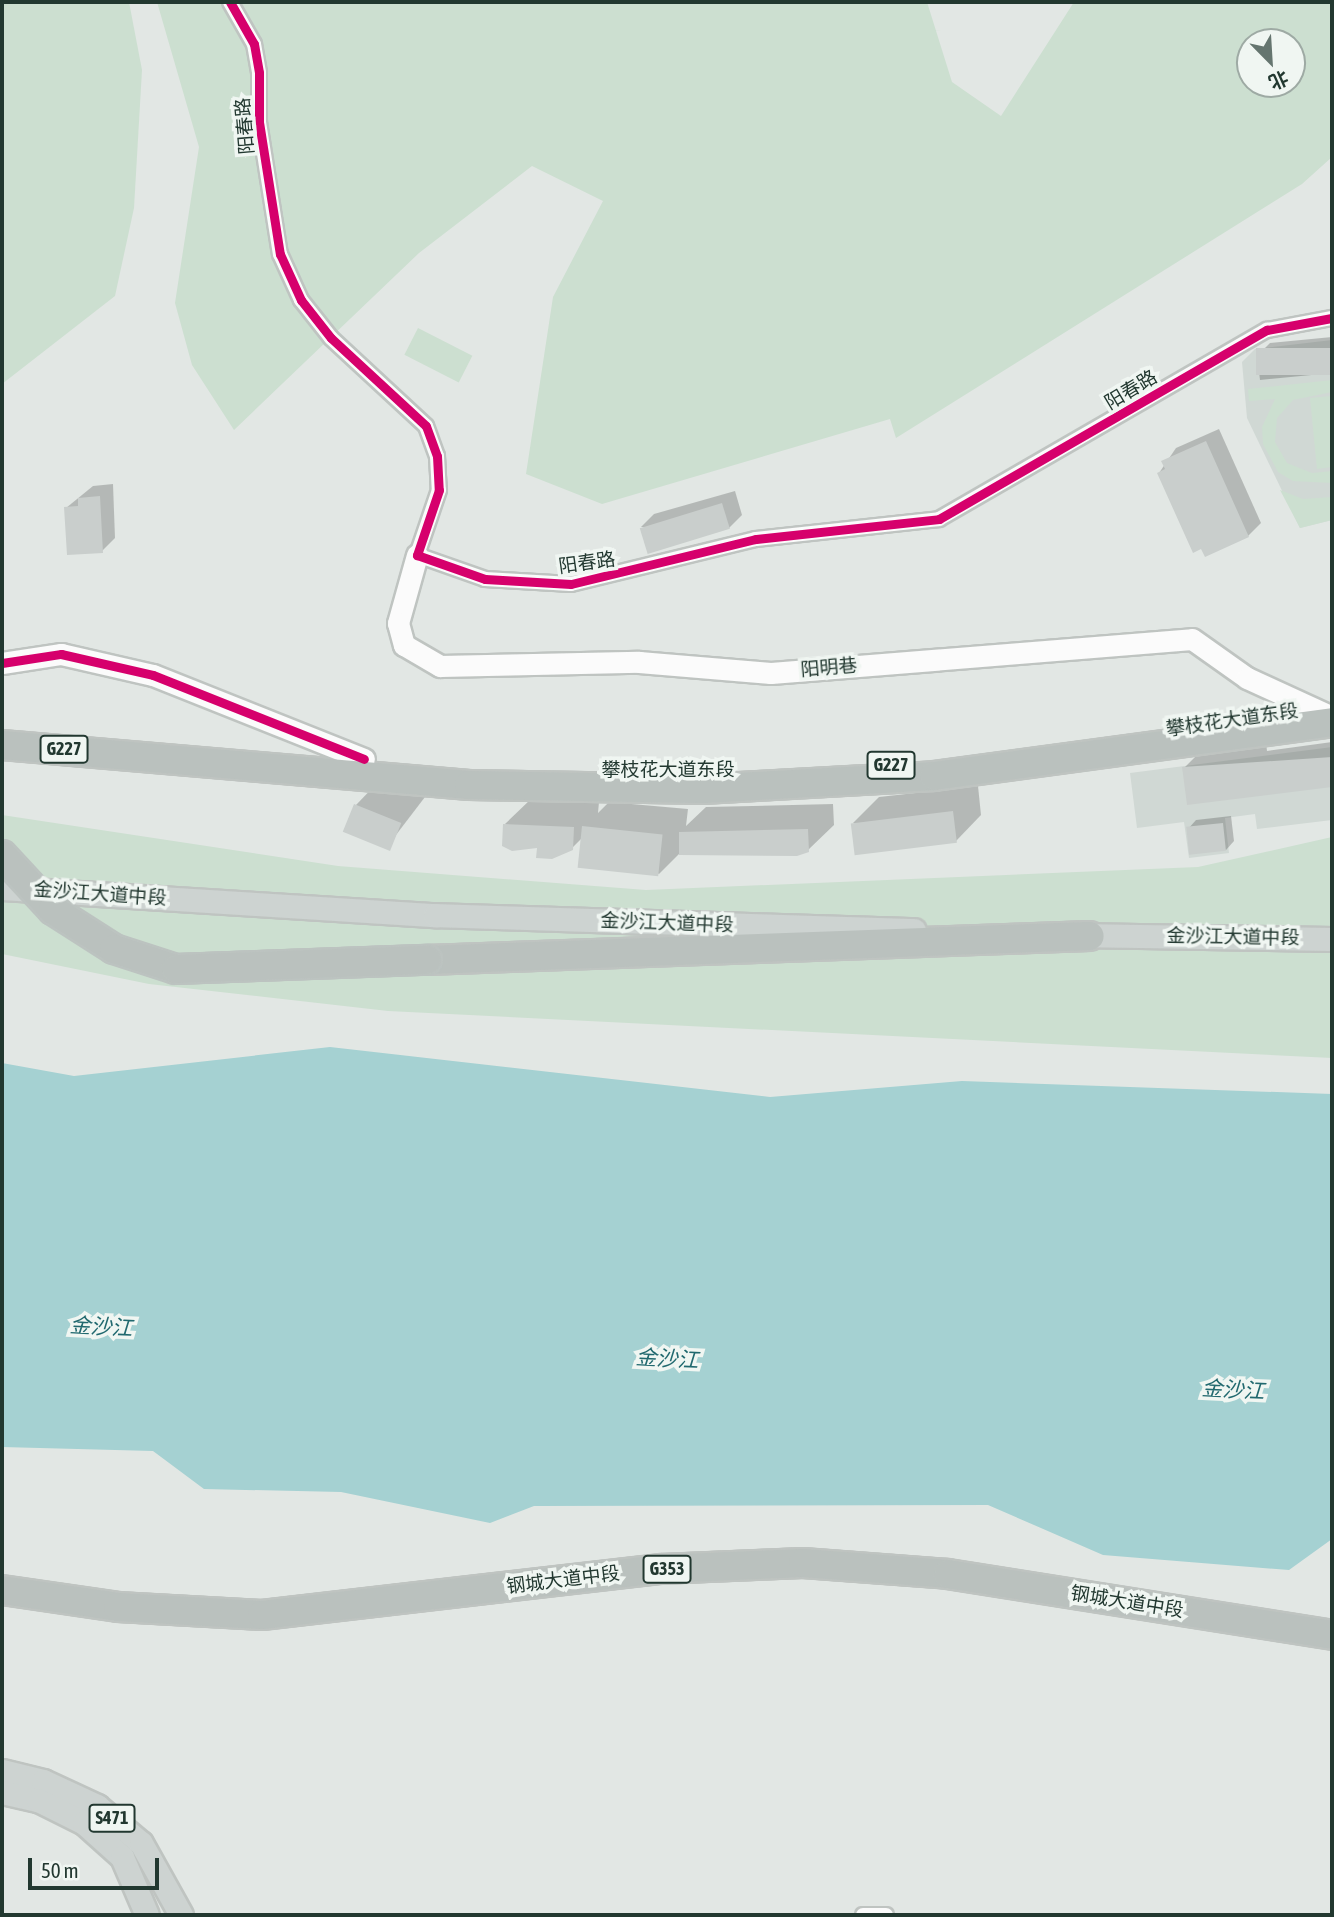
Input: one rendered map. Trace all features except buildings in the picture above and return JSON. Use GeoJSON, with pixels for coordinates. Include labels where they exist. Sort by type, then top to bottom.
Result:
{"type":"FeatureCollection","features":[{"type":"Feature","properties":{"kind":"highway","name":"攀枝花大道东段"},"geometry":{"type":"LineString","coordinates":[[227,755],[469,785],[814,786],[1326,713]]}},
{"type":"Feature","properties":{"kind":"highway","name":"攀枝花大道东段"},"geometry":{"type":"LineString","coordinates":[[227,755],[665,770],[899,765],[1326,713]]}},
{"type":"Feature","properties":{"kind":"highway","name":"G227"},"geometry":{"type":"LineString","coordinates":[[2,729],[117,746],[227,755]]}},
{"type":"Feature","properties":{"kind":"highway","name":"G227"},"geometry":{"type":"LineString","coordinates":[[2,745],[117,746]]}},
{"type":"Feature","properties":{"kind":"highway"},"geometry":{"type":"LineString","coordinates":[[2,855],[53,910],[114,949],[176,970],[972,937],[1090,936]]}},
{"type":"Feature","properties":{"kind":"highway","name":"钢城大道中段"},"geometry":{"type":"LineString","coordinates":[[2,1590],[179,1613],[262,1615],[660,1569],[803,1563],[948,1574],[1332,1635]]}},
{"type":"Feature","properties":{"kind":"main road","name":"金沙江大道中段"},"geometry":{"type":"LineString","coordinates":[[2,888],[435,915],[972,937]]}},
{"type":"Feature","properties":{"kind":"main road","name":"金沙江大道中段"},"geometry":{"type":"LineString","coordinates":[[1090,936],[1332,939]]}},
{"type":"Feature","properties":{"kind":"main road","name":"S471"},"geometry":{"type":"LineString","coordinates":[[2,1771],[43,1780],[97,1806],[141,1843],[181,1915]]}},
{"type":"Feature","properties":{"kind":"main road","name":"S471"},"geometry":{"type":"LineString","coordinates":[[2,1792],[38,1800],[84,1823],[122,1857],[146,1915]]}},
{"type":"Feature","properties":{"kind":"street","name":"阳春路"},"geometry":{"type":"LineString","coordinates":[[230,2],[254,44],[280,254],[300,300],[331,338],[404,399],[426,426],[438,456],[439,490],[417,555],[485,579],[571,584],[756,539],[939,519],[1267,330],[1332,318]]}},
{"type":"Feature","properties":{"kind":"street","name":"阳明巷"},"geometry":{"type":"LineString","coordinates":[[417,555],[398,623],[404,645],[440,666],[639,662],[771,673],[1192,639],[1326,713]]}},
{"type":"Feature","properties":{"kind":"street"},"geometry":{"type":"LineString","coordinates":[[2,663],[61,654],[153,675],[364,759]]}},
{"type":"Feature","properties":{"kind":"street"},"geometry":{"type":"LineString","coordinates":[[863,1915],[886,1915]]}},
{"type":"Feature","properties":{"kind":"shaded area"},"geometry":{"type":"Polygon","coordinates":[[[1332,340],[1332,520],[1300,528],[1247,418],[1242,362],[1255,349],[1332,340]]]}},
{"type":"Feature","properties":{"kind":"shaded area"},"geometry":{"type":"Polygon","coordinates":[[[1332,747],[1332,820],[1257,829],[1255,814],[1225,818],[1229,853],[1189,858],[1184,822],[1137,828],[1130,773],[1332,747]]]}},
{"type":"Feature","properties":{"kind":"green space"},"geometry":{"type":"Polygon","coordinates":[[[2,2],[129,2],[142,70],[134,208],[115,296],[2,384],[2,2]]]}},
{"type":"Feature","properties":{"kind":"green space"},"geometry":{"type":"Polygon","coordinates":[[[157,2],[927,2],[952,82],[1001,116],[1074,2],[1332,2],[1332,157],[1302,184],[896,438],[890,419],[602,504],[526,474],[553,297],[603,201],[532,166],[419,253],[234,430],[192,365],[175,303],[199,147],[157,2]]]}},
{"type":"Feature","properties":{"kind":"green space"},"geometry":{"type":"Polygon","coordinates":[[[418,328],[472,356],[459,382],[404,355],[418,328]]]}},
{"type":"Feature","properties":{"kind":"green space"},"geometry":{"type":"Polygon","coordinates":[[[1332,380],[1332,392],[1293,400],[1277,418],[1275,442],[1287,463],[1312,473],[1332,471],[1332,483],[1293,481],[1278,472],[1263,444],[1262,427],[1275,399],[1249,401],[1248,389],[1332,380]]]}},
{"type":"Feature","properties":{"kind":"green space"},"geometry":{"type":"Polygon","coordinates":[[[1332,396],[1332,467],[1317,469],[1310,398],[1332,396]]]}},
{"type":"Feature","properties":{"kind":"green space"},"geometry":{"type":"Polygon","coordinates":[[[1280,490],[1303,499],[1332,497],[1332,520],[1300,528],[1280,490]]]}},
{"type":"Feature","properties":{"kind":"green space"},"geometry":{"type":"Polygon","coordinates":[[[2,815],[338,866],[646,890],[1198,867],[1332,837],[1332,1058],[388,1011],[149,984],[2,954],[2,815]]]}},
{"type":"Feature","properties":{"kind":"water","name":"金沙江"},"geometry":{"type":"Polygon","coordinates":[[[330,1047],[770,1097],[962,1081],[1332,1094],[1332,1539],[1289,1570],[1103,1555],[988,1505],[534,1506],[490,1523],[341,1492],[204,1489],[153,1451],[2,1447],[2,1063],[74,1076],[330,1047]]]}},
{"type":"Feature","properties":{"kind":"cycle path"},"geometry":{"type":"LineString","coordinates":[[230,2],[254,44],[259,73],[259,122],[280,254],[301,300],[331,338],[426,426],[437,456],[439,490],[417,555],[485,579],[571,584],[756,539],[939,519],[1267,330],[1332,318]]}},
{"type":"Feature","properties":{"kind":"cycle path"},"geometry":{"type":"LineString","coordinates":[[2,663],[61,654],[153,675],[364,759]]}}]}
